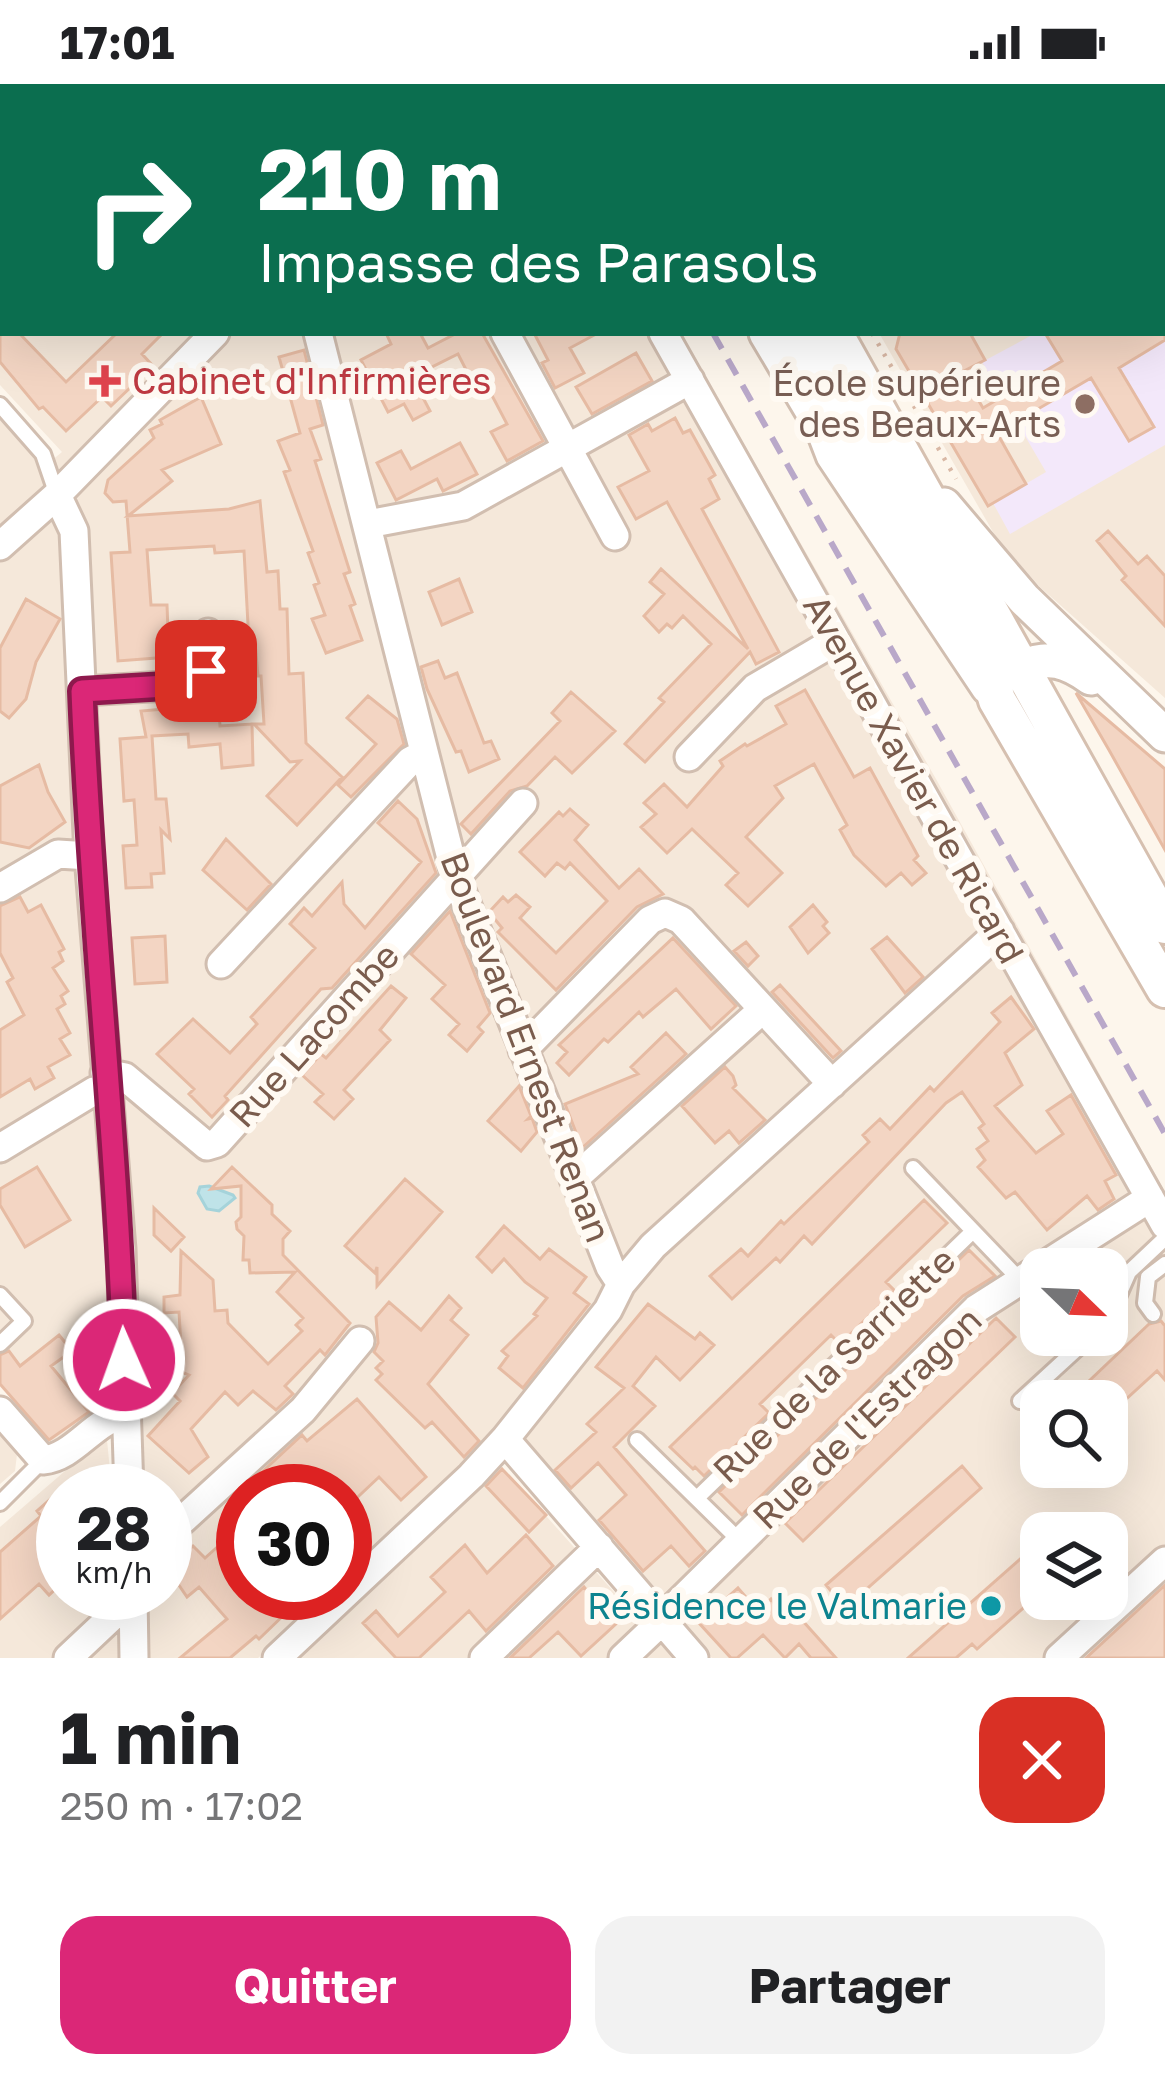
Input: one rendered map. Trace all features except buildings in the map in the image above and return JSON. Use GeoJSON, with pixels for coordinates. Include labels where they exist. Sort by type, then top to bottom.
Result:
{"type":"FeatureCollection","features":[{"type":"Feature","properties":{"kind":"main road"},"geometry":{"type":"LineString","coordinates":[[834,336],[866,458],[980,644],[997,700],[1165,989]]}},
{"type":"Feature","properties":{"kind":"main road"},"geometry":{"type":"LineString","coordinates":[[835,336],[1165,925]]}},
{"type":"Feature","properties":{"kind":"main road"},"geometry":{"type":"LineString","coordinates":[[980,644],[1022,667]]}},
{"type":"Feature","properties":{"kind":"street"},"geometry":{"type":"LineString","coordinates":[[0,546],[57,495],[212,336]]}},
{"type":"Feature","properties":{"kind":"street","name":"Boulevard Ernest Renan"},"geometry":{"type":"LineString","coordinates":[[277,1658],[471,1476],[608,1310],[621,1284],[574,1179],[456,878],[319,336]]}},
{"type":"Feature","properties":{"kind":"street"},"geometry":{"type":"LineString","coordinates":[[507,336],[615,536]]}},
{"type":"Feature","properties":{"kind":"street","name":"Avenue Xavier de Ricard"},"geometry":{"type":"LineString","coordinates":[[665,336],[1165,1226]]}},
{"type":"Feature","properties":{"kind":"street"},"geometry":{"type":"LineString","coordinates":[[768,336],[823,429],[833,455],[997,700]]}},
{"type":"Feature","properties":{"kind":"street"},"geometry":{"type":"LineString","coordinates":[[368,524],[463,506],[690,380]]}},
{"type":"Feature","properties":{"kind":"street"},"geometry":{"type":"LineString","coordinates":[[823,429],[866,458]]}},
{"type":"Feature","properties":{"kind":"street"},"geometry":{"type":"LineString","coordinates":[[914,482],[941,500],[1024,599],[1165,735]]}},
{"type":"Feature","properties":{"kind":"street"},"geometry":{"type":"LineString","coordinates":[[57,495],[74,531],[89,856],[121,1249],[128,1464]]}},
{"type":"Feature","properties":{"kind":"street"},"geometry":{"type":"LineString","coordinates":[[82,691],[183,685],[206,671],[208,633]]}},
{"type":"Feature","properties":{"kind":"street"},"geometry":{"type":"LineString","coordinates":[[688,758],[755,688],[835,640]]}},
{"type":"Feature","properties":{"kind":"street"},"geometry":{"type":"LineString","coordinates":[[1022,667],[1041,659],[1058,660],[1132,706]]}},
{"type":"Feature","properties":{"kind":"street"},"geometry":{"type":"LineString","coordinates":[[221,964],[410,761],[423,754]]}},
{"type":"Feature","properties":{"kind":"street"},"geometry":{"type":"LineString","coordinates":[[456,878],[523,803]]}},
{"type":"Feature","properties":{"kind":"street"},"geometry":{"type":"LineString","coordinates":[[0,888],[58,854],[89,856]]}},
{"type":"Feature","properties":{"kind":"street","name":"Rue Lacombe"},"geometry":{"type":"LineString","coordinates":[[107,1082],[124,1077],[207,1146],[217,1143],[456,878]]}},
{"type":"Feature","properties":{"kind":"street"},"geometry":{"type":"LineString","coordinates":[[523,1050],[650,920],[664,914],[681,920],[832,1084]]}},
{"type":"Feature","properties":{"kind":"street"},"geometry":{"type":"LineString","coordinates":[[621,1284],[653,1246],[1000,931]]}},
{"type":"Feature","properties":{"kind":"street"},"geometry":{"type":"LineString","coordinates":[[574,1179],[762,1010]]}},
{"type":"Feature","properties":{"kind":"street"},"geometry":{"type":"LineString","coordinates":[[0,1148],[107,1082]]}},
{"type":"Feature","properties":{"kind":"street","name":"Rue de l'Estragon"},"geometry":{"type":"LineString","coordinates":[[662,1621],[976,1309],[1150,1198]]}},
{"type":"Feature","properties":{"kind":"street"},"geometry":{"type":"LineString","coordinates":[[192,1511],[303,1410],[360,1340]]}},
{"type":"Feature","properties":{"kind":"street"},"geometry":{"type":"LineString","coordinates":[[0,1412],[43,1460],[60,1456],[108,1417],[126,1414]]}},
{"type":"Feature","properties":{"kind":"street"},"geometry":{"type":"LineString","coordinates":[[505,1439],[694,1658]]}},
{"type":"Feature","properties":{"kind":"street"},"geometry":{"type":"LineString","coordinates":[[484,1658],[599,1547]]}},
{"type":"Feature","properties":{"kind":"street"},"geometry":{"type":"LineString","coordinates":[[1059,1658],[1165,1561]]}},
{"type":"Feature","properties":{"kind":"street"},"geometry":{"type":"LineString","coordinates":[[68,1658],[108,1620]]}},
{"type":"Feature","properties":{"kind":"street"},"geometry":{"type":"LineString","coordinates":[[133,1620],[134,1658]]}},
{"type":"Feature","properties":{"kind":"street"},"geometry":{"type":"LineString","coordinates":[[623,1658],[662,1621]]}},
{"type":"Feature","properties":{"kind":"lane"},"geometry":{"type":"LineString","coordinates":[[0,405],[43,454],[57,495]]}},
{"type":"Feature","properties":{"kind":"lane"},"geometry":{"type":"LineString","coordinates":[[913,1168],[1019,1279]]}},
{"type":"Feature","properties":{"kind":"lane","name":"Rue de la Sarriette"},"geometry":{"type":"LineString","coordinates":[[697,1498],[971,1233]]}},
{"type":"Feature","properties":{"kind":"lane"},"geometry":{"type":"LineString","coordinates":[[1128,1276],[1165,1238]]}},
{"type":"Feature","properties":{"kind":"lane"},"geometry":{"type":"LineString","coordinates":[[1153,1314],[1145,1303],[1148,1276],[1165,1264]]}},
{"type":"Feature","properties":{"kind":"lane"},"geometry":{"type":"LineString","coordinates":[[0,1295],[24,1321],[0,1344]]}},
{"type":"Feature","properties":{"kind":"lane"},"geometry":{"type":"LineString","coordinates":[[1043,1380],[1069,1356]]}},
{"type":"Feature","properties":{"kind":"lane"},"geometry":{"type":"LineString","coordinates":[[638,1440],[741,1542]]}},
{"type":"Feature","properties":{"kind":"lane"},"geometry":{"type":"LineString","coordinates":[[0,1504],[43,1460]]}},
{"type":"Feature","properties":{"kind":"path"},"geometry":{"type":"LineString","coordinates":[[835,336],[955,478]]}},
{"type":"Feature","properties":{"kind":"shaded area"},"geometry":{"type":"Polygon","coordinates":[[[0,336],[682,336],[936,779],[1165,1192],[1165,1549],[1128,1582],[1128,1512],[1020,1512],[1020,1620],[1086,1620],[1043,1658],[712,1658],[504,1433],[372,1555],[372,1464],[216,1464],[216,1620],[301,1620],[258,1658],[149,1658],[148,1620],[192,1620],[192,1464],[144,1464],[143,1402],[101,1407],[61,1441],[46,1440],[0,1385],[0,420],[45,466],[62,452],[0,385],[0,336]]]}},
{"type":"Feature","properties":{"kind":"shaded area"},"geometry":{"type":"Polygon","coordinates":[[[881,336],[1165,336],[1165,698],[1041,588],[997,539],[881,336]]]}},
{"type":"Feature","properties":{"kind":"shaded area","name":"École supérieure des Beaux-Arts"},"geometry":{"type":"Polygon","coordinates":[[[1030,336],[1165,336],[1165,445],[1010,534],[993,503],[1046,472],[982,362],[1030,336]]]}},
{"type":"Feature","properties":{"kind":"shaded area"},"geometry":{"type":"Polygon","coordinates":[[[0,1424],[18,1446],[15,1471],[0,1484],[0,1424]]]}},
{"type":"Feature","properties":{"kind":"shaded area"},"geometry":{"type":"Polygon","coordinates":[[[101,1440],[107,1440],[109,1464],[73,1464],[101,1440]]]}},
{"type":"Feature","properties":{"kind":"shaded area"},"geometry":{"type":"Polygon","coordinates":[[[494,1466],[505,1470],[673,1658],[286,1658],[327,1620],[372,1620],[372,1579],[494,1466]]]}},
{"type":"Feature","properties":{"kind":"shaded area"},"geometry":{"type":"Polygon","coordinates":[[[36,1496],[36,1620],[121,1620],[122,1658],[0,1658],[0,1527],[36,1496]]]}},
{"type":"Feature","properties":{"kind":"water"},"geometry":{"type":"Polygon","coordinates":[[[209,1186],[235,1198],[219,1211],[207,1209],[198,1193],[200,1187],[209,1186]]]}},
{"type":"Feature","properties":{"kind":"railway"},"geometry":{"type":"LineString","coordinates":[[715,336],[1165,1134]]}},
{"type":"Feature","properties":{"kind":"place","name":"Cabinet d'Infirmières"},"geometry":{"type":"Point","coordinates":[105,381]}},
{"type":"Feature","properties":{"kind":"place","name":"École supérieure des Beaux-Arts"},"geometry":{"type":"Point","coordinates":[1085,404]}},
{"type":"Feature","properties":{"kind":"place","name":"Résidence le Valmarie"},"geometry":{"type":"Point","coordinates":[991,1606]}},
{"type":"Feature","properties":{"kind":"route"},"geometry":{"type":"LineString","coordinates":[[124,1360],[121,1249],[89,856],[82,691],[183,685],[206,671]]}}]}
